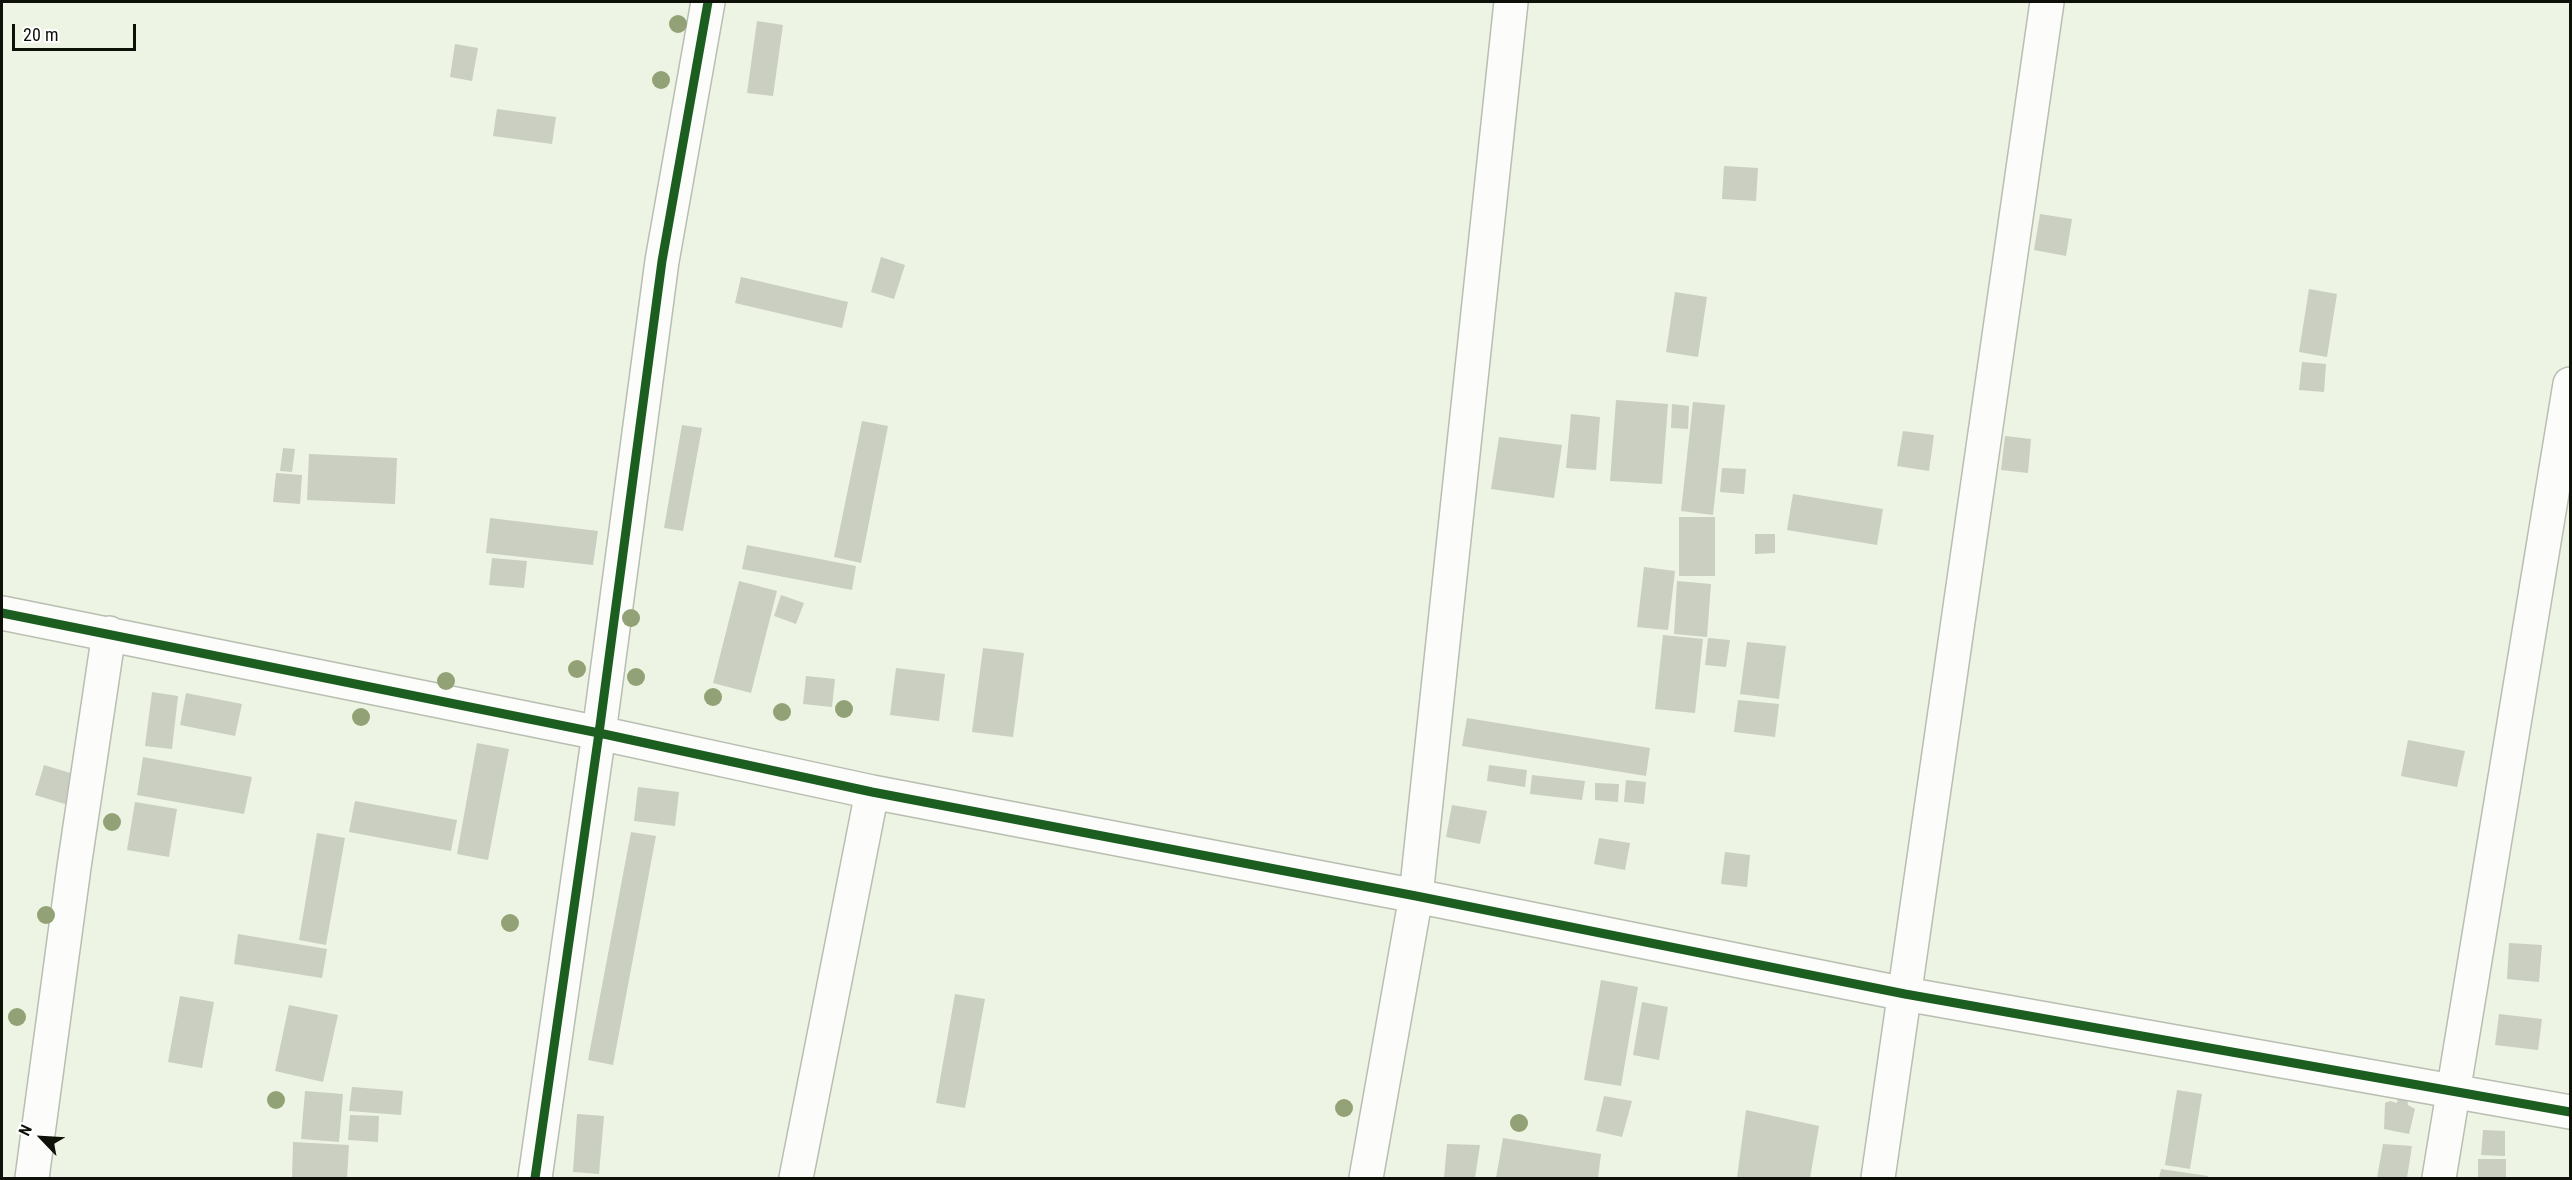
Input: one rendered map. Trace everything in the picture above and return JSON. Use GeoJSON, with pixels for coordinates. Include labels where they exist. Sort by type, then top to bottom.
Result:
{"type":"FeatureCollection","features":[{"type":"Feature","properties":{"kind":"street"},"geometry":{"type":"LineString","coordinates":[[535,1179],[599,733],[662,261],[708,2]]}},
{"type":"Feature","properties":{"kind":"street"},"geometry":{"type":"LineString","coordinates":[[1366,1179],[1416,896],[1511,2]]}},
{"type":"Feature","properties":{"kind":"street"},"geometry":{"type":"LineString","coordinates":[[1878,1179],[2046,2]]}},
{"type":"Feature","properties":{"kind":"street"},"geometry":{"type":"LineString","coordinates":[[2439,1179],[2571,384]]}},
{"type":"Feature","properties":{"kind":"street"},"geometry":{"type":"LineString","coordinates":[[2,613],[599,733],[872,792],[1416,896],[1905,994],[2571,1112]]}},
{"type":"Feature","properties":{"kind":"street"},"geometry":{"type":"LineString","coordinates":[[32,1179],[74,867],[110,633]]}},
{"type":"Feature","properties":{"kind":"street"},"geometry":{"type":"LineString","coordinates":[[796,1179],[872,792]]}},
{"type":"Feature","properties":{"kind":"building"},"geometry":{"type":"Polygon","coordinates":[[[757,21],[783,25],[773,96],[747,93],[757,21]]]}},
{"type":"Feature","properties":{"kind":"building"},"geometry":{"type":"Polygon","coordinates":[[[455,44],[478,48],[472,81],[450,77],[455,44]]]}},
{"type":"Feature","properties":{"kind":"building"},"geometry":{"type":"Polygon","coordinates":[[[497,109],[556,117],[552,144],[493,136],[497,109]]]}},
{"type":"Feature","properties":{"kind":"building"},"geometry":{"type":"Polygon","coordinates":[[[1724,166],[1758,168],[1756,201],[1722,199],[1724,166]]]}},
{"type":"Feature","properties":{"kind":"building"},"geometry":{"type":"Polygon","coordinates":[[[2040,214],[2072,219],[2066,256],[2034,250],[2040,214]]]}},
{"type":"Feature","properties":{"kind":"building"},"geometry":{"type":"Polygon","coordinates":[[[881,257],[905,265],[894,299],[871,292],[881,257]]]}},
{"type":"Feature","properties":{"kind":"building"},"geometry":{"type":"Polygon","coordinates":[[[741,277],[848,302],[842,328],[735,303],[741,277]]]}},
{"type":"Feature","properties":{"kind":"building"},"geometry":{"type":"Polygon","coordinates":[[[2309,289],[2337,294],[2327,357],[2299,352],[2309,289]]]}},
{"type":"Feature","properties":{"kind":"building"},"geometry":{"type":"Polygon","coordinates":[[[1675,292],[1707,297],[1698,357],[1666,352],[1675,292]]]}},
{"type":"Feature","properties":{"kind":"building"},"geometry":{"type":"Polygon","coordinates":[[[2302,362],[2326,364],[2324,392],[2299,390],[2302,362]]]}},
{"type":"Feature","properties":{"kind":"building"},"geometry":{"type":"Polygon","coordinates":[[[1616,400],[1668,404],[1662,484],[1610,481],[1616,400]]]}},
{"type":"Feature","properties":{"kind":"building"},"geometry":{"type":"Polygon","coordinates":[[[1693,402],[1725,405],[1713,515],[1681,511],[1693,402]]]}},
{"type":"Feature","properties":{"kind":"building"},"geometry":{"type":"Polygon","coordinates":[[[1672,404],[1689,406],[1688,429],[1671,428],[1672,404]]]}},
{"type":"Feature","properties":{"kind":"building"},"geometry":{"type":"Polygon","coordinates":[[[1571,414],[1600,417],[1596,470],[1566,468],[1571,414]]]}},
{"type":"Feature","properties":{"kind":"building"},"geometry":{"type":"Polygon","coordinates":[[[862,421],[888,426],[861,563],[834,557],[862,421]]]}},
{"type":"Feature","properties":{"kind":"building"},"geometry":{"type":"Polygon","coordinates":[[[682,425],[702,428],[683,531],[664,528],[682,425]]]}},
{"type":"Feature","properties":{"kind":"building"},"geometry":{"type":"Polygon","coordinates":[[[1903,431],[1934,435],[1929,471],[1897,466],[1903,431]]]}},
{"type":"Feature","properties":{"kind":"building"},"geometry":{"type":"Polygon","coordinates":[[[2005,436],[2031,439],[2028,473],[2001,470],[2005,436]]]}},
{"type":"Feature","properties":{"kind":"building"},"geometry":{"type":"Polygon","coordinates":[[[1499,437],[1562,445],[1554,498],[1491,489],[1499,437]]]}},
{"type":"Feature","properties":{"kind":"building"},"geometry":{"type":"Polygon","coordinates":[[[283,448],[295,449],[292,472],[280,471],[283,448]]]}},
{"type":"Feature","properties":{"kind":"building"},"geometry":{"type":"Polygon","coordinates":[[[309,454],[397,458],[395,504],[307,500],[309,454]]]}},
{"type":"Feature","properties":{"kind":"building"},"geometry":{"type":"Polygon","coordinates":[[[1722,468],[1746,469],[1744,494],[1720,492],[1722,468]]]}},
{"type":"Feature","properties":{"kind":"building"},"geometry":{"type":"Polygon","coordinates":[[[276,473],[302,475],[300,504],[273,502],[276,473]]]}},
{"type":"Feature","properties":{"kind":"building"},"geometry":{"type":"Polygon","coordinates":[[[1793,494],[1883,509],[1877,545],[1787,530],[1793,494]]]}},
{"type":"Feature","properties":{"kind":"building"},"geometry":{"type":"Polygon","coordinates":[[[1679,517],[1715,517],[1715,576],[1679,576],[1679,517]]]}},
{"type":"Feature","properties":{"kind":"building"},"geometry":{"type":"Polygon","coordinates":[[[490,518],[598,531],[593,565],[486,553],[490,518]]]}},
{"type":"Feature","properties":{"kind":"building"},"geometry":{"type":"Polygon","coordinates":[[[1755,534],[1775,534],[1775,553],[1755,554],[1755,534]]]}},
{"type":"Feature","properties":{"kind":"building"},"geometry":{"type":"Polygon","coordinates":[[[747,545],[856,566],[852,590],[742,569],[747,545]]]}},
{"type":"Feature","properties":{"kind":"building"},"geometry":{"type":"Polygon","coordinates":[[[492,558],[527,561],[524,588],[489,585],[492,558]]]}},
{"type":"Feature","properties":{"kind":"building"},"geometry":{"type":"Polygon","coordinates":[[[1644,567],[1675,571],[1668,630],[1637,627],[1644,567]]]}},
{"type":"Feature","properties":{"kind":"building"},"geometry":{"type":"Polygon","coordinates":[[[739,581],[777,591],[751,693],[713,683],[739,581]]]}},
{"type":"Feature","properties":{"kind":"building"},"geometry":{"type":"Polygon","coordinates":[[[1677,581],[1711,584],[1707,637],[1674,634],[1677,581]]]}},
{"type":"Feature","properties":{"kind":"building"},"geometry":{"type":"Polygon","coordinates":[[[781,595],[804,603],[796,624],[774,616],[781,595]]]}},
{"type":"Feature","properties":{"kind":"building"},"geometry":{"type":"Polygon","coordinates":[[[1663,635],[1703,639],[1695,713],[1655,709],[1663,635]]]}},
{"type":"Feature","properties":{"kind":"building"},"geometry":{"type":"Polygon","coordinates":[[[1708,638],[1730,640],[1726,667],[1705,665],[1708,638]]]}},
{"type":"Feature","properties":{"kind":"building"},"geometry":{"type":"Polygon","coordinates":[[[1747,642],[1786,646],[1779,699],[1740,694],[1747,642]]]}},
{"type":"Feature","properties":{"kind":"building"},"geometry":{"type":"Polygon","coordinates":[[[983,648],[1024,653],[1013,737],[972,732],[983,648]]]}},
{"type":"Feature","properties":{"kind":"building"},"geometry":{"type":"Polygon","coordinates":[[[896,668],[945,674],[939,721],[890,715],[896,668]]]}},
{"type":"Feature","properties":{"kind":"building"},"geometry":{"type":"Polygon","coordinates":[[[806,676],[835,679],[832,707],[803,704],[806,676]]]}},
{"type":"Feature","properties":{"kind":"building"},"geometry":{"type":"Polygon","coordinates":[[[152,692],[178,696],[172,749],[145,746],[152,692]]]}},
{"type":"Feature","properties":{"kind":"building"},"geometry":{"type":"Polygon","coordinates":[[[186,693],[242,704],[235,736],[180,725],[186,693]]]}},
{"type":"Feature","properties":{"kind":"building"},"geometry":{"type":"Polygon","coordinates":[[[1738,700],[1779,704],[1775,737],[1734,732],[1738,700]]]}},
{"type":"Feature","properties":{"kind":"building"},"geometry":{"type":"Polygon","coordinates":[[[1467,718],[1650,748],[1646,776],[1462,746],[1467,718]]]}},
{"type":"Feature","properties":{"kind":"building"},"geometry":{"type":"Polygon","coordinates":[[[2408,740],[2465,751],[2457,787],[2401,776],[2408,740]]]}},
{"type":"Feature","properties":{"kind":"building"},"geometry":{"type":"Polygon","coordinates":[[[477,743],[509,749],[488,860],[457,854],[477,743]]]}},
{"type":"Feature","properties":{"kind":"building"},"geometry":{"type":"Polygon","coordinates":[[[143,757],[252,777],[244,814],[137,795],[143,757]]]}},
{"type":"Feature","properties":{"kind":"building"},"geometry":{"type":"Polygon","coordinates":[[[44,765],[77,775],[68,805],[35,795],[44,765]]]}},
{"type":"Feature","properties":{"kind":"building"},"geometry":{"type":"Polygon","coordinates":[[[1489,765],[1527,770],[1525,787],[1487,781],[1489,765]]]}},
{"type":"Feature","properties":{"kind":"building"},"geometry":{"type":"Polygon","coordinates":[[[1532,775],[1585,781],[1582,800],[1530,794],[1532,775]]]}},
{"type":"Feature","properties":{"kind":"building"},"geometry":{"type":"Polygon","coordinates":[[[1626,780],[1646,782],[1644,804],[1624,802],[1626,780]]]}},
{"type":"Feature","properties":{"kind":"building"},"geometry":{"type":"Polygon","coordinates":[[[1595,783],[1619,784],[1618,802],[1595,800],[1595,783]]]}},
{"type":"Feature","properties":{"kind":"building"},"geometry":{"type":"Polygon","coordinates":[[[638,787],[679,792],[675,826],[634,821],[638,787]]]}},
{"type":"Feature","properties":{"kind":"building"},"geometry":{"type":"Polygon","coordinates":[[[355,801],[457,820],[451,851],[349,832],[355,801]]]}},
{"type":"Feature","properties":{"kind":"building"},"geometry":{"type":"Polygon","coordinates":[[[135,802],[177,809],[169,857],[127,850],[135,802]]]}},
{"type":"Feature","properties":{"kind":"building"},"geometry":{"type":"Polygon","coordinates":[[[1452,805],[1487,811],[1480,844],[1446,837],[1452,805]]]}},
{"type":"Feature","properties":{"kind":"building"},"geometry":{"type":"Polygon","coordinates":[[[631,832],[656,836],[613,1065],[588,1060],[631,832]]]}},
{"type":"Feature","properties":{"kind":"building"},"geometry":{"type":"Polygon","coordinates":[[[317,833],[345,838],[326,945],[299,940],[317,833]]]}},
{"type":"Feature","properties":{"kind":"building"},"geometry":{"type":"Polygon","coordinates":[[[1599,838],[1630,843],[1625,870],[1594,864],[1599,838]]]}},
{"type":"Feature","properties":{"kind":"building"},"geometry":{"type":"Polygon","coordinates":[[[1725,852],[1750,855],[1747,887],[1721,884],[1725,852]]]}},
{"type":"Feature","properties":{"kind":"building"},"geometry":{"type":"Polygon","coordinates":[[[238,934],[327,949],[322,978],[234,964],[238,934]]]}},
{"type":"Feature","properties":{"kind":"building"},"geometry":{"type":"Polygon","coordinates":[[[2509,943],[2542,945],[2539,982],[2507,979],[2509,943]]]}},
{"type":"Feature","properties":{"kind":"building"},"geometry":{"type":"Polygon","coordinates":[[[1601,980],[1638,987],[1621,1086],[1584,1080],[1601,980]]]}},
{"type":"Feature","properties":{"kind":"building"},"geometry":{"type":"Polygon","coordinates":[[[955,994],[985,999],[965,1108],[936,1103],[955,994]]]}},
{"type":"Feature","properties":{"kind":"building"},"geometry":{"type":"Polygon","coordinates":[[[180,996],[214,1002],[202,1068],[168,1062],[180,996]]]}},
{"type":"Feature","properties":{"kind":"building"},"geometry":{"type":"Polygon","coordinates":[[[1642,1002],[1668,1007],[1659,1060],[1633,1055],[1642,1002]]]}},
{"type":"Feature","properties":{"kind":"building"},"geometry":{"type":"Polygon","coordinates":[[[289,1005],[338,1015],[323,1082],[275,1071],[289,1005]]]}},
{"type":"Feature","properties":{"kind":"building"},"geometry":{"type":"Polygon","coordinates":[[[2499,1014],[2542,1019],[2538,1050],[2495,1045],[2499,1014]]]}},
{"type":"Feature","properties":{"kind":"building"},"geometry":{"type":"Polygon","coordinates":[[[352,1087],[403,1091],[401,1115],[349,1111],[352,1087]]]}},
{"type":"Feature","properties":{"kind":"building"},"geometry":{"type":"Polygon","coordinates":[[[2177,1090],[2202,1094],[2190,1169],[2165,1165],[2177,1090]]]}},
{"type":"Feature","properties":{"kind":"building"},"geometry":{"type":"Polygon","coordinates":[[[305,1091],[343,1094],[339,1142],[301,1139],[305,1091]]]}},
{"type":"Feature","properties":{"kind":"building"},"geometry":{"type":"Polygon","coordinates":[[[1604,1096],[1632,1101],[1622,1137],[1596,1131],[1604,1096]]]}},
{"type":"Feature","properties":{"kind":"building"},"geometry":{"type":"Polygon","coordinates":[[[2398,1096],[2407,1097],[2408,1105],[2415,1109],[2409,1134],[2384,1129],[2385,1103],[2390,1101],[2397,1103],[2398,1096]]]}},
{"type":"Feature","properties":{"kind":"building"},"geometry":{"type":"Polygon","coordinates":[[[1746,1110],[1819,1126],[1810,1178],[1737,1178],[1746,1110]]]}},
{"type":"Feature","properties":{"kind":"building"},"geometry":{"type":"Polygon","coordinates":[[[577,1114],[604,1116],[599,1174],[573,1172],[577,1114]]]}},
{"type":"Feature","properties":{"kind":"building"},"geometry":{"type":"Polygon","coordinates":[[[350,1115],[379,1116],[378,1142],[348,1140],[350,1115]]]}},
{"type":"Feature","properties":{"kind":"building"},"geometry":{"type":"Polygon","coordinates":[[[2483,1130],[2505,1131],[2505,1156],[2481,1155],[2483,1130]]]}},
{"type":"Feature","properties":{"kind":"building"},"geometry":{"type":"Polygon","coordinates":[[[1503,1138],[1601,1154],[1598,1178],[1496,1178],[1503,1138]]]}},
{"type":"Feature","properties":{"kind":"building"},"geometry":{"type":"Polygon","coordinates":[[[293,1142],[349,1145],[347,1178],[292,1178],[293,1142]]]}},
{"type":"Feature","properties":{"kind":"building"},"geometry":{"type":"Polygon","coordinates":[[[1447,1144],[1480,1145],[1475,1178],[1444,1178],[1447,1144]]]}},
{"type":"Feature","properties":{"kind":"building"},"geometry":{"type":"Polygon","coordinates":[[[2383,1144],[2412,1146],[2407,1178],[2377,1178],[2383,1144]]]}},
{"type":"Feature","properties":{"kind":"building"},"geometry":{"type":"Polygon","coordinates":[[[2478,1159],[2506,1159],[2506,1178],[2478,1178],[2478,1159]]]}},
{"type":"Feature","properties":{"kind":"building"},"geometry":{"type":"Polygon","coordinates":[[[2161,1169],[2208,1176],[2207,1178],[2159,1178],[2161,1169]]]}},
{"type":"Feature","properties":{"kind":"cycle path"},"geometry":{"type":"LineString","coordinates":[[535,1178],[599,733],[662,261],[708,2]]}},
{"type":"Feature","properties":{"kind":"cycle path"},"geometry":{"type":"LineString","coordinates":[[2,613],[599,733],[872,792],[1416,896],[1905,994],[2570,1112]]}}]}
